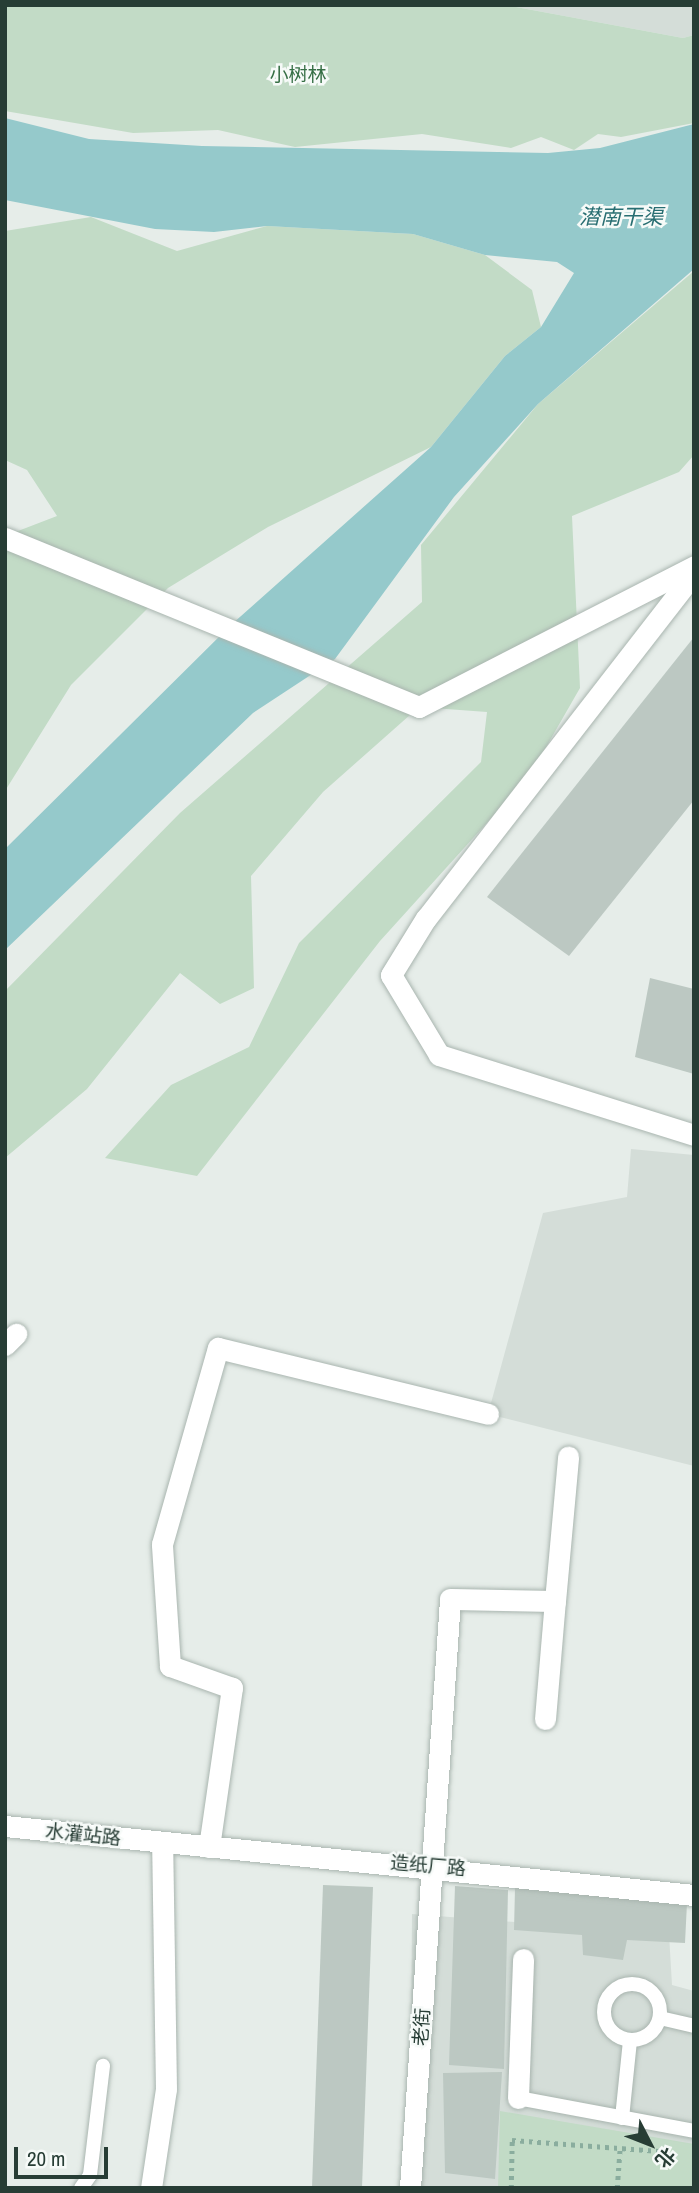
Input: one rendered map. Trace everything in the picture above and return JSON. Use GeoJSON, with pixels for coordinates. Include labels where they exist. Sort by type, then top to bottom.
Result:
{"type":"FeatureCollection","features":[{"type":"Feature","properties":{"kind":"street"},"geometry":{"type":"LineString","coordinates":[[5,538],[419,707],[694,566]]}},
{"type":"Feature","properties":{"kind":"street"},"geometry":{"type":"LineString","coordinates":[[694,573],[426,918],[391,975],[439,1055],[694,1135]]}},
{"type":"Feature","properties":{"kind":"street"},"geometry":{"type":"LineString","coordinates":[[209,1847],[232,1688],[170,1667],[162,1544],[218,1348],[488,1414]]}},
{"type":"Feature","properties":{"kind":"street"},"geometry":{"type":"LineString","coordinates":[[545,1719],[568,1457]]}},
{"type":"Feature","properties":{"kind":"street","name":"老街"},"geometry":{"type":"LineString","coordinates":[[410,2188],[435,1866],[450,1599],[555,1601]]}},
{"type":"Feature","properties":{"kind":"street","name":"水灌站路"},"geometry":{"type":"LineString","coordinates":[[5,1826],[162,1843]]}},
{"type":"Feature","properties":{"kind":"street"},"geometry":{"type":"LineString","coordinates":[[150,2188],[166,2089],[162,1843]]}},
{"type":"Feature","properties":{"kind":"street","name":"造纸厂路"},"geometry":{"type":"LineString","coordinates":[[162,1843],[435,1866],[694,1895]]}},
{"type":"Feature","properties":{"kind":"street"},"geometry":{"type":"LineString","coordinates":[[518,2098],[523,1959]]}},
{"type":"Feature","properties":{"kind":"lane"},"geometry":{"type":"LineString","coordinates":[[643,1985],[657,1999],[660,2018],[652,2032],[631,2041],[612,2033],[603,2016],[614,1990],[643,1985]]}},
{"type":"Feature","properties":{"kind":"lane"},"geometry":{"type":"LineString","coordinates":[[660,2018],[694,2026]]}},
{"type":"Feature","properties":{"kind":"lane"},"geometry":{"type":"LineString","coordinates":[[622,2118],[631,2041]]}},
{"type":"Feature","properties":{"kind":"lane"},"geometry":{"type":"LineString","coordinates":[[81,2188],[90,2175],[103,2066]]}},
{"type":"Feature","properties":{"kind":"lane"},"geometry":{"type":"LineString","coordinates":[[518,2098],[694,2131]]}},
{"type":"Feature","properties":{"kind":"path"},"geometry":{"type":"LineString","coordinates":[[617,2188],[622,2118]]}},
{"type":"Feature","properties":{"kind":"path"},"geometry":{"type":"LineString","coordinates":[[511,2188],[512,2140],[681,2153]]}},
{"type":"Feature","properties":{"kind":"shaded area"},"geometry":{"type":"Polygon","coordinates":[[[505,5],[694,5],[694,35],[683,38],[505,5]]]}},
{"type":"Feature","properties":{"kind":"shaded area"},"geometry":{"type":"Polygon","coordinates":[[[631,1149],[694,1155],[694,1466],[488,1414],[543,1213],[627,1197],[631,1149]]]}},
{"type":"Feature","properties":{"kind":"shaded area"},"geometry":{"type":"Polygon","coordinates":[[[412,1914],[669,1934],[672,1985],[694,1991],[694,2188],[410,2188],[412,1914]]]}},
{"type":"Feature","properties":{"kind":"green space","name":"小树林"},"geometry":{"type":"Polygon","coordinates":[[[5,5],[505,5],[683,38],[694,35],[694,123],[621,137],[598,134],[574,150],[541,137],[511,148],[422,134],[295,147],[218,130],[133,133],[5,111],[5,5]]]}},
{"type":"Feature","properties":{"kind":"green space"},"geometry":{"type":"Polygon","coordinates":[[[91,217],[177,251],[267,226],[413,234],[485,255],[532,290],[541,327],[505,356],[431,447],[268,527],[168,588],[71,685],[5,791],[5,536],[57,516],[27,470],[5,460],[5,231],[91,217]]]}},
{"type":"Feature","properties":{"kind":"green space"},"geometry":{"type":"Polygon","coordinates":[[[694,271],[694,455],[679,472],[572,516],[580,688],[530,775],[380,941],[197,1176],[105,1158],[171,1085],[249,1047],[299,943],[481,762],[487,712],[419,707],[323,792],[251,876],[254,988],[220,1004],[180,973],[87,1089],[5,1158],[5,991],[180,813],[422,602],[421,545],[538,404],[694,271]]]}},
{"type":"Feature","properties":{"kind":"green space"},"geometry":{"type":"Polygon","coordinates":[[[500,2111],[694,2144],[694,2188],[498,2188],[500,2111]]]}},
{"type":"Feature","properties":{"kind":"water","name":"潜南干渠"},"geometry":{"type":"Polygon","coordinates":[[[5,118],[89,139],[202,146],[548,153],[600,148],[694,124],[694,269],[538,404],[454,497],[335,659],[253,713],[5,950],[5,849],[232,624],[431,447],[505,356],[541,327],[574,273],[557,262],[485,255],[413,234],[267,226],[214,232],[155,229],[5,200],[5,118]]]}},
{"type":"Feature","properties":{"kind":"building"},"geometry":{"type":"Polygon","coordinates":[[[694,637],[694,800],[569,956],[487,897],[694,637]]]}},
{"type":"Feature","properties":{"kind":"building"},"geometry":{"type":"Polygon","coordinates":[[[650,978],[694,989],[694,1074],[635,1057],[650,978]]]}},
{"type":"Feature","properties":{"kind":"building"},"geometry":{"type":"Polygon","coordinates":[[[323,1885],[373,1887],[362,2188],[312,2188],[323,1885]]]}},
{"type":"Feature","properties":{"kind":"building"},"geometry":{"type":"Polygon","coordinates":[[[455,1886],[508,1890],[504,2069],[449,2065],[455,1886]]]}},
{"type":"Feature","properties":{"kind":"building"},"geometry":{"type":"Polygon","coordinates":[[[515,1888],[687,1903],[685,1943],[627,1940],[623,1960],[583,1955],[582,1935],[514,1930],[515,1888]]]}},
{"type":"Feature","properties":{"kind":"building"},"geometry":{"type":"Polygon","coordinates":[[[502,2072],[495,2179],[445,2173],[443,2073],[502,2072]]]}}]}
